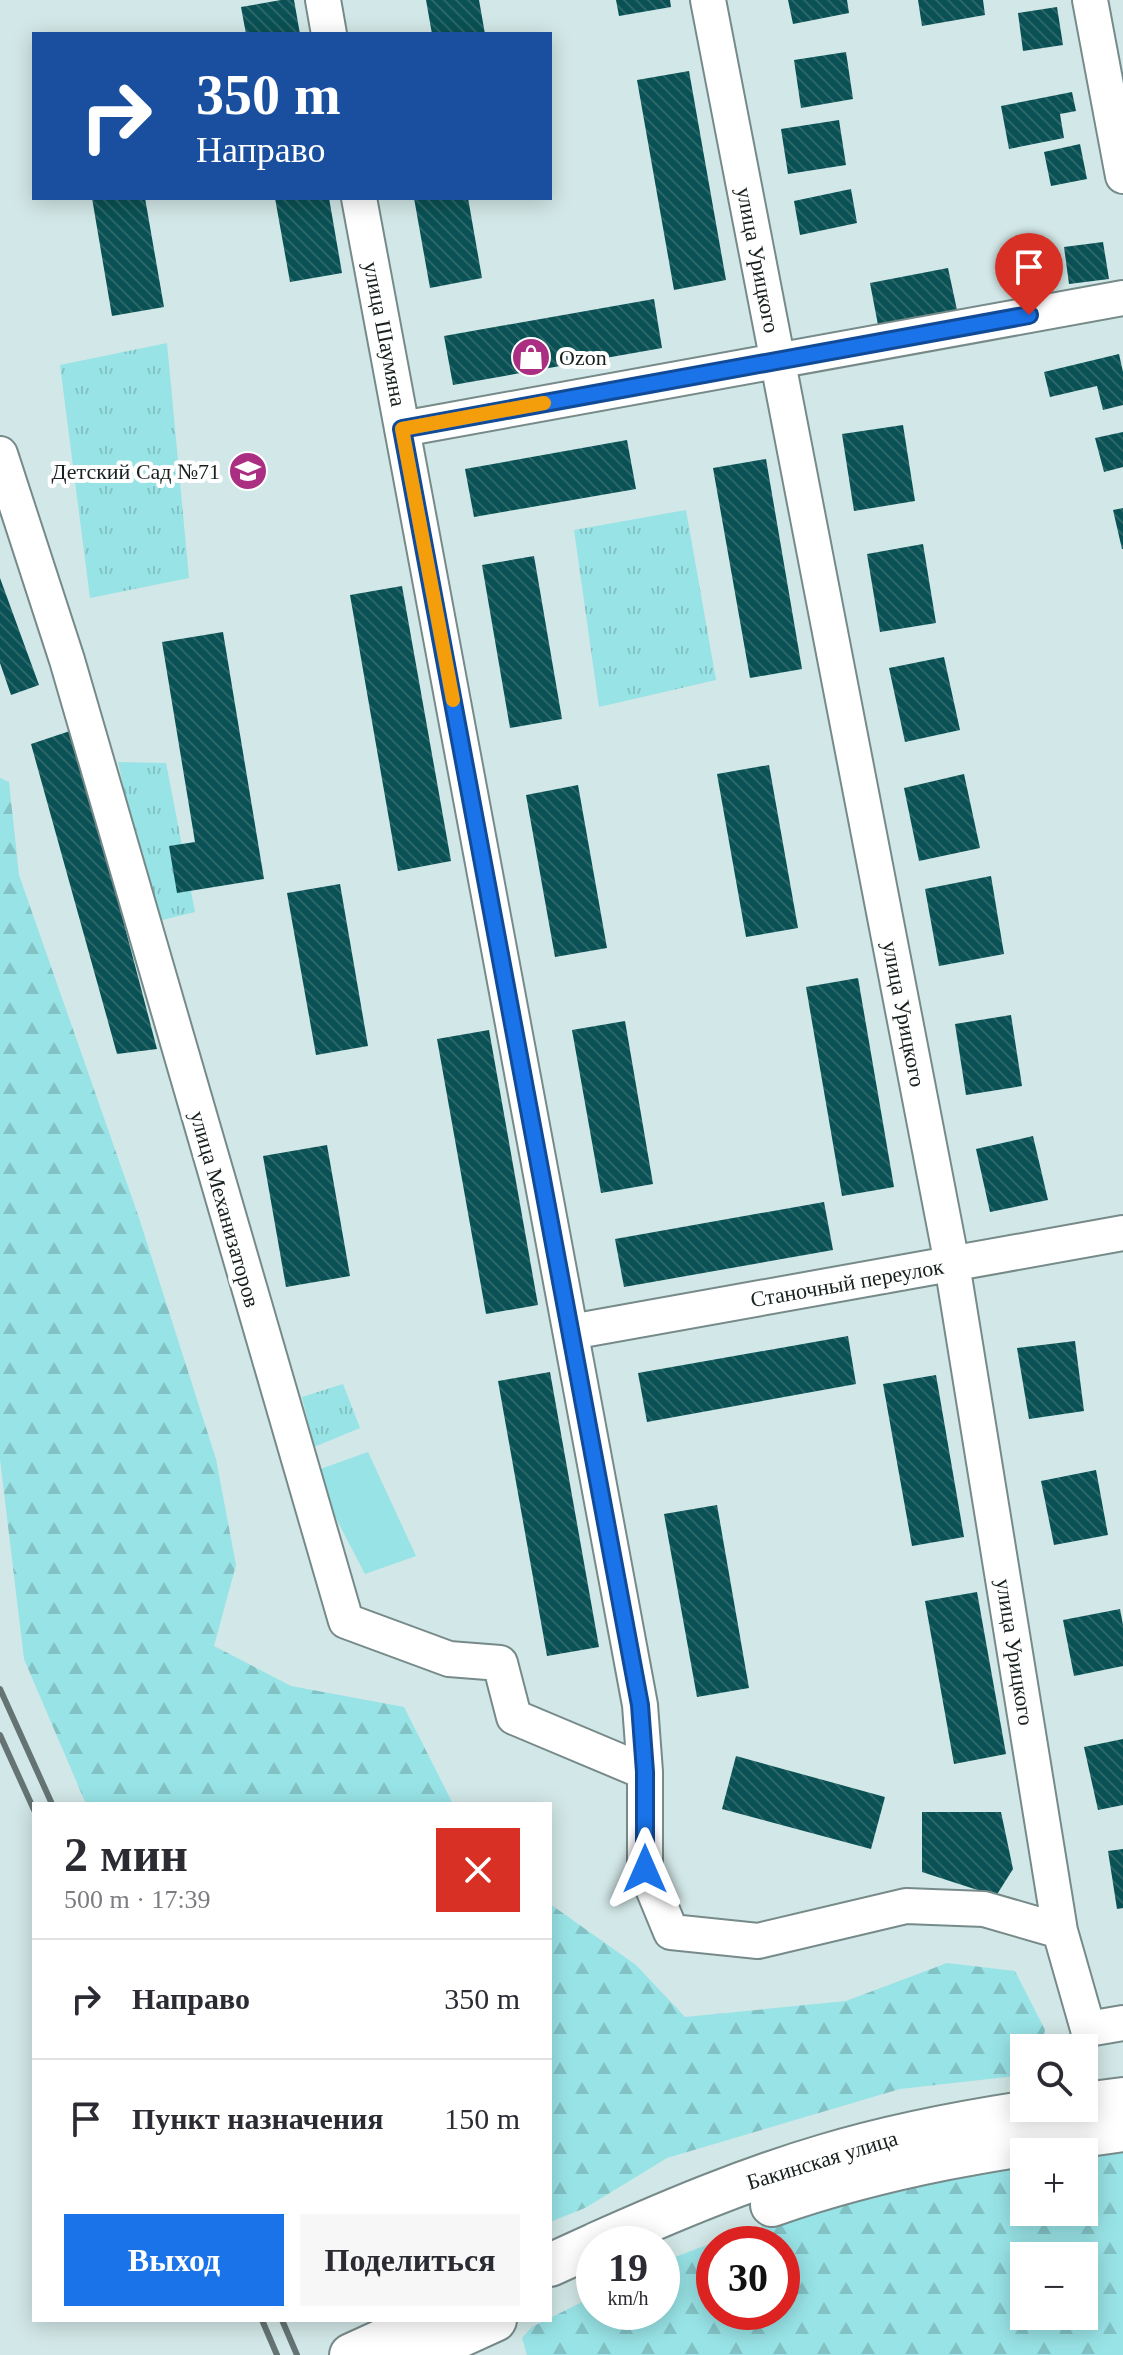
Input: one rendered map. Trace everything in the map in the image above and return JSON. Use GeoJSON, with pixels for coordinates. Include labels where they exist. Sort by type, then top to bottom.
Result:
{"type":"FeatureCollection","features":[{"type":"Feature","properties":{"kind":"main road"},"geometry":{"type":"LineString","coordinates":[[1098,2102],[1123,2099]]}},
{"type":"Feature","properties":{"kind":"main road","name":"Бакинская улица"},"geometry":{"type":"LineString","coordinates":[[639,2226],[726,2190],[823,2156],[952,2124],[1010,2115]]}},
{"type":"Feature","properties":{"kind":"main road","name":"Бакинская улица"},"geometry":{"type":"LineString","coordinates":[[680,2240],[819,2188],[897,2168],[948,2156],[1123,2130]]}},
{"type":"Feature","properties":{"kind":"main road","name":"Бакинская улица"},"geometry":{"type":"LineString","coordinates":[[552,2264],[576,2253]]}},
{"type":"Feature","properties":{"kind":"main road"},"geometry":{"type":"LineString","coordinates":[[552,2295],[576,2284]]}},
{"type":"Feature","properties":{"kind":"main road"},"geometry":{"type":"LineString","coordinates":[[351,2355],[424,2322]]}},
{"type":"Feature","properties":{"kind":"main road"},"geometry":{"type":"LineString","coordinates":[[418,2355],[491,2322]]}},
{"type":"Feature","properties":{"kind":"street"},"geometry":{"type":"LineString","coordinates":[[323,0],[329,32]]}},
{"type":"Feature","properties":{"kind":"street","name":"улица Урицкого"},"geometry":{"type":"LineString","coordinates":[[708,0],[952,1264],[1060,1931],[1088,2029],[1123,2023]]}},
{"type":"Feature","properties":{"kind":"street"},"geometry":{"type":"LineString","coordinates":[[1090,0],[1123,176]]}},
{"type":"Feature","properties":{"kind":"street","name":"улица Шаумяна"},"geometry":{"type":"LineString","coordinates":[[359,200],[640,1705],[645,1772],[645,1869],[671,1932],[758,1941],[906,1906],[984,1909],[1060,1931]]}},
{"type":"Feature","properties":{"kind":"street"},"geometry":{"type":"LineString","coordinates":[[402,429],[1123,298]]}},
{"type":"Feature","properties":{"kind":"street","name":"улица Механизаторов"},"geometry":{"type":"LineString","coordinates":[[0,454],[67,660],[346,1621],[449,1659],[500,1663],[514,1717],[645,1772]]}},
{"type":"Feature","properties":{"kind":"street","name":"Станочный переулок"},"geometry":{"type":"LineString","coordinates":[[571,1332],[1123,1233]]}},
{"type":"Feature","properties":{"kind":"green space"},"geometry":{"type":"Polygon","coordinates":[[[167,343],[189,578],[90,598],[60,365],[167,343]]]}},
{"type":"Feature","properties":{"kind":"green space"},"geometry":{"type":"Polygon","coordinates":[[[686,510],[716,680],[599,707],[574,530],[686,510]]]}},
{"type":"Feature","properties":{"kind":"green space"},"geometry":{"type":"Polygon","coordinates":[[[118,762],[166,763],[195,912],[154,922],[118,762]]]}},
{"type":"Feature","properties":{"kind":"green space"},"geometry":{"type":"Polygon","coordinates":[[[0,778],[9,782],[19,875],[139,1218],[216,1459],[236,1565],[214,1646],[291,1686],[404,1707],[452,1802],[85,1802],[24,1659],[0,1459],[0,778]]]}},
{"type":"Feature","properties":{"kind":"green space"},"geometry":{"type":"Polygon","coordinates":[[[343,1384],[360,1428],[314,1447],[302,1397],[343,1384]]]}},
{"type":"Feature","properties":{"kind":"green space"},"geometry":{"type":"Polygon","coordinates":[[[368,1452],[416,1556],[365,1574],[312,1472],[368,1452]]]}},
{"type":"Feature","properties":{"kind":"green space"},"geometry":{"type":"Polygon","coordinates":[[[552,1905],[636,1965],[685,2017],[846,2001],[947,1963],[1015,1971],[1045,2030],[1044,2034],[1010,2034],[1010,2077],[900,2089],[667,2158],[585,2208],[552,2221],[552,1905]]]}},
{"type":"Feature","properties":{"kind":"green space"},"geometry":{"type":"Polygon","coordinates":[[[1123,2149],[1123,2355],[527,2355],[522,2338],[532,2327],[542,2322],[552,2322],[552,2317],[576,2305],[576,2330],[680,2330],[680,2255],[696,2249],[696,2330],[800,2330],[800,2226],[763,2226],[899,2185],[1010,2165],[1010,2226],[1098,2226],[1098,2152],[1123,2149]]]}},
{"type":"Feature","properties":{"kind":"building"},"geometry":{"type":"Polygon","coordinates":[[[294,0],[300,32],[246,32],[241,7],[294,0]]]}},
{"type":"Feature","properties":{"kind":"building"},"geometry":{"type":"Polygon","coordinates":[[[426,0],[479,0],[485,32],[432,32],[426,0]]]}},
{"type":"Feature","properties":{"kind":"building"},"geometry":{"type":"Polygon","coordinates":[[[616,0],[670,0],[671,7],[619,16],[616,0]]]}},
{"type":"Feature","properties":{"kind":"building"},"geometry":{"type":"Polygon","coordinates":[[[788,0],[847,0],[849,13],[793,24],[788,0]]]}},
{"type":"Feature","properties":{"kind":"building"},"geometry":{"type":"Polygon","coordinates":[[[918,0],[983,0],[985,15],[922,26],[918,0]]]}},
{"type":"Feature","properties":{"kind":"building"},"geometry":{"type":"Polygon","coordinates":[[[1057,7],[1063,45],[1023,51],[1018,13],[1057,7]]]}},
{"type":"Feature","properties":{"kind":"building"},"geometry":{"type":"Polygon","coordinates":[[[846,52],[853,99],[801,108],[794,60],[846,52]]]}},
{"type":"Feature","properties":{"kind":"building"},"geometry":{"type":"Polygon","coordinates":[[[689,71],[726,280],[674,290],[637,80],[689,71]]]}},
{"type":"Feature","properties":{"kind":"building"},"geometry":{"type":"Polygon","coordinates":[[[1072,92],[1076,111],[1060,114],[1064,138],[1009,149],[1001,106],[1072,92]]]}},
{"type":"Feature","properties":{"kind":"building"},"geometry":{"type":"Polygon","coordinates":[[[839,120],[846,165],[788,174],[781,129],[839,120]]]}},
{"type":"Feature","properties":{"kind":"building"},"geometry":{"type":"Polygon","coordinates":[[[1080,144],[1087,179],[1051,186],[1044,152],[1080,144]]]}},
{"type":"Feature","properties":{"kind":"building"},"geometry":{"type":"Polygon","coordinates":[[[851,189],[857,223],[800,235],[794,201],[851,189]]]}},
{"type":"Feature","properties":{"kind":"building"},"geometry":{"type":"Polygon","coordinates":[[[92,200],[145,200],[164,307],[112,316],[92,200]]]}},
{"type":"Feature","properties":{"kind":"building"},"geometry":{"type":"Polygon","coordinates":[[[275,200],[329,200],[342,273],[290,282],[275,200]]]}},
{"type":"Feature","properties":{"kind":"building"},"geometry":{"type":"Polygon","coordinates":[[[414,200],[468,200],[482,278],[430,288],[414,200]]]}},
{"type":"Feature","properties":{"kind":"building"},"geometry":{"type":"Polygon","coordinates":[[[1103,242],[1109,279],[1069,284],[1064,247],[1103,242]]]}},
{"type":"Feature","properties":{"kind":"building"},"geometry":{"type":"Polygon","coordinates":[[[948,268],[957,310],[878,325],[870,283],[948,268]]]}},
{"type":"Feature","properties":{"kind":"building"},"geometry":{"type":"Polygon","coordinates":[[[654,299],[662,348],[453,385],[444,336],[654,299]]]}},
{"type":"Feature","properties":{"kind":"building"},"geometry":{"type":"Polygon","coordinates":[[[1119,354],[1123,372],[1123,405],[1103,410],[1097,386],[1050,397],[1044,372],[1119,354]]]}},
{"type":"Feature","properties":{"kind":"building"},"geometry":{"type":"Polygon","coordinates":[[[903,425],[915,501],[854,511],[842,434],[903,425]]]}},
{"type":"Feature","properties":{"kind":"building"},"geometry":{"type":"Polygon","coordinates":[[[1123,432],[1123,467],[1104,472],[1095,438],[1123,432]]]}},
{"type":"Feature","properties":{"kind":"building"},"geometry":{"type":"Polygon","coordinates":[[[627,440],[636,489],[474,517],[465,469],[627,440]]]}},
{"type":"Feature","properties":{"kind":"building"},"geometry":{"type":"Polygon","coordinates":[[[766,459],[802,669],[750,678],[713,468],[766,459]]]}},
{"type":"Feature","properties":{"kind":"building"},"geometry":{"type":"Polygon","coordinates":[[[1123,508],[1123,549],[1122,549],[1113,510],[1123,508]]]}},
{"type":"Feature","properties":{"kind":"building"},"geometry":{"type":"Polygon","coordinates":[[[923,544],[936,623],[880,632],[867,554],[923,544]]]}},
{"type":"Feature","properties":{"kind":"building"},"geometry":{"type":"Polygon","coordinates":[[[534,556],[562,719],[510,728],[482,565],[534,556]]]}},
{"type":"Feature","properties":{"kind":"building"},"geometry":{"type":"Polygon","coordinates":[[[0,578],[39,685],[11,695],[0,663],[0,578]]]}},
{"type":"Feature","properties":{"kind":"building"},"geometry":{"type":"Polygon","coordinates":[[[402,586],[451,861],[398,871],[350,595],[402,586]]]}},
{"type":"Feature","properties":{"kind":"building"},"geometry":{"type":"Polygon","coordinates":[[[223,632],[264,879],[177,893],[169,846],[195,842],[162,642],[223,632]]]}},
{"type":"Feature","properties":{"kind":"building"},"geometry":{"type":"Polygon","coordinates":[[[944,657],[960,730],[905,742],[889,668],[944,657]]]}},
{"type":"Feature","properties":{"kind":"building"},"geometry":{"type":"Polygon","coordinates":[[[73,730],[157,1049],[117,1054],[31,744],[73,730]]]}},
{"type":"Feature","properties":{"kind":"building"},"geometry":{"type":"Polygon","coordinates":[[[769,765],[798,928],[746,937],[717,774],[769,765]]]}},
{"type":"Feature","properties":{"kind":"building"},"geometry":{"type":"Polygon","coordinates":[[[964,774],[980,848],[919,861],[904,788],[964,774]]]}},
{"type":"Feature","properties":{"kind":"building"},"geometry":{"type":"Polygon","coordinates":[[[578,785],[607,948],[555,957],[526,795],[578,785]]]}},
{"type":"Feature","properties":{"kind":"building"},"geometry":{"type":"Polygon","coordinates":[[[991,876],[1004,954],[939,966],[925,889],[991,876]]]}},
{"type":"Feature","properties":{"kind":"building"},"geometry":{"type":"Polygon","coordinates":[[[340,884],[368,1046],[316,1055],[287,893],[340,884]]]}},
{"type":"Feature","properties":{"kind":"building"},"geometry":{"type":"Polygon","coordinates":[[[858,978],[894,1187],[842,1196],[806,987],[858,978]]]}},
{"type":"Feature","properties":{"kind":"building"},"geometry":{"type":"Polygon","coordinates":[[[1011,1015],[1022,1086],[966,1095],[955,1024],[1011,1015]]]}},
{"type":"Feature","properties":{"kind":"building"},"geometry":{"type":"Polygon","coordinates":[[[625,1021],[653,1184],[601,1193],[572,1030],[625,1021]]]}},
{"type":"Feature","properties":{"kind":"building"},"geometry":{"type":"Polygon","coordinates":[[[489,1030],[538,1305],[486,1314],[437,1039],[489,1030]]]}},
{"type":"Feature","properties":{"kind":"building"},"geometry":{"type":"Polygon","coordinates":[[[1033,1136],[1048,1200],[990,1212],[976,1149],[1033,1136]]]}},
{"type":"Feature","properties":{"kind":"building"},"geometry":{"type":"Polygon","coordinates":[[[327,1145],[350,1276],[286,1287],[263,1156],[327,1145]]]}},
{"type":"Feature","properties":{"kind":"building"},"geometry":{"type":"Polygon","coordinates":[[[824,1202],[833,1250],[624,1287],[615,1239],[824,1202]]]}},
{"type":"Feature","properties":{"kind":"building"},"geometry":{"type":"Polygon","coordinates":[[[848,1336],[856,1384],[647,1422],[638,1373],[848,1336]]]}},
{"type":"Feature","properties":{"kind":"building"},"geometry":{"type":"Polygon","coordinates":[[[1075,1341],[1084,1411],[1029,1419],[1017,1348],[1075,1341]]]}},
{"type":"Feature","properties":{"kind":"building"},"geometry":{"type":"Polygon","coordinates":[[[550,1372],[599,1647],[547,1656],[498,1381],[550,1372]]]}},
{"type":"Feature","properties":{"kind":"building"},"geometry":{"type":"Polygon","coordinates":[[[936,1375],[964,1537],[912,1546],[883,1384],[936,1375]]]}},
{"type":"Feature","properties":{"kind":"building"},"geometry":{"type":"Polygon","coordinates":[[[1096,1470],[1108,1535],[1054,1545],[1041,1481],[1096,1470]]]}},
{"type":"Feature","properties":{"kind":"building"},"geometry":{"type":"Polygon","coordinates":[[[717,1505],[749,1688],[697,1697],[664,1514],[717,1505]]]}},
{"type":"Feature","properties":{"kind":"building"},"geometry":{"type":"Polygon","coordinates":[[[977,1592],[1006,1754],[954,1764],[925,1601],[977,1592]]]}},
{"type":"Feature","properties":{"kind":"building"},"geometry":{"type":"Polygon","coordinates":[[[1120,1609],[1123,1666],[1074,1676],[1063,1620],[1120,1609]]]}},
{"type":"Feature","properties":{"kind":"building"},"geometry":{"type":"Polygon","coordinates":[[[1123,1739],[1123,1805],[1098,1810],[1084,1747],[1123,1739]]]}},
{"type":"Feature","properties":{"kind":"building"},"geometry":{"type":"Polygon","coordinates":[[[736,1756],[885,1797],[871,1849],[722,1809],[736,1756]]]}},
{"type":"Feature","properties":{"kind":"building"},"geometry":{"type":"Polygon","coordinates":[[[922,1812],[1001,1812],[1013,1869],[996,1896],[922,1872],[922,1812]]]}},
{"type":"Feature","properties":{"kind":"building"},"geometry":{"type":"Polygon","coordinates":[[[1123,1849],[1123,1908],[1117,1909],[1108,1851],[1123,1849]]]}},
{"type":"Feature","properties":{"kind":"railway"},"geometry":{"type":"LineString","coordinates":[[0,1689],[51,1802]]}},
{"type":"Feature","properties":{"kind":"railway"},"geometry":{"type":"LineString","coordinates":[[0,1735],[32,1806]]}},
{"type":"Feature","properties":{"kind":"railway"},"geometry":{"type":"LineString","coordinates":[[263,2322],[277,2355]]}},
{"type":"Feature","properties":{"kind":"railway"},"geometry":{"type":"LineString","coordinates":[[283,2322],[297,2355]]}},
{"type":"Feature","properties":{"kind":"slow traffic"},"geometry":{"type":"LineString","coordinates":[[453,700],[402,429],[544,403]]}},
{"type":"Feature","properties":{"kind":"place","name":"Ozon"},"geometry":{"type":"Point","coordinates":[531,357]}},
{"type":"Feature","properties":{"kind":"place","name":"Детский Сад №71"},"geometry":{"type":"Point","coordinates":[248,471]}},
{"type":"Feature","properties":{"kind":"route"},"geometry":{"type":"LineString","coordinates":[[645,1869],[645,1772],[640,1705],[402,429],[1029,315]]}}]}
